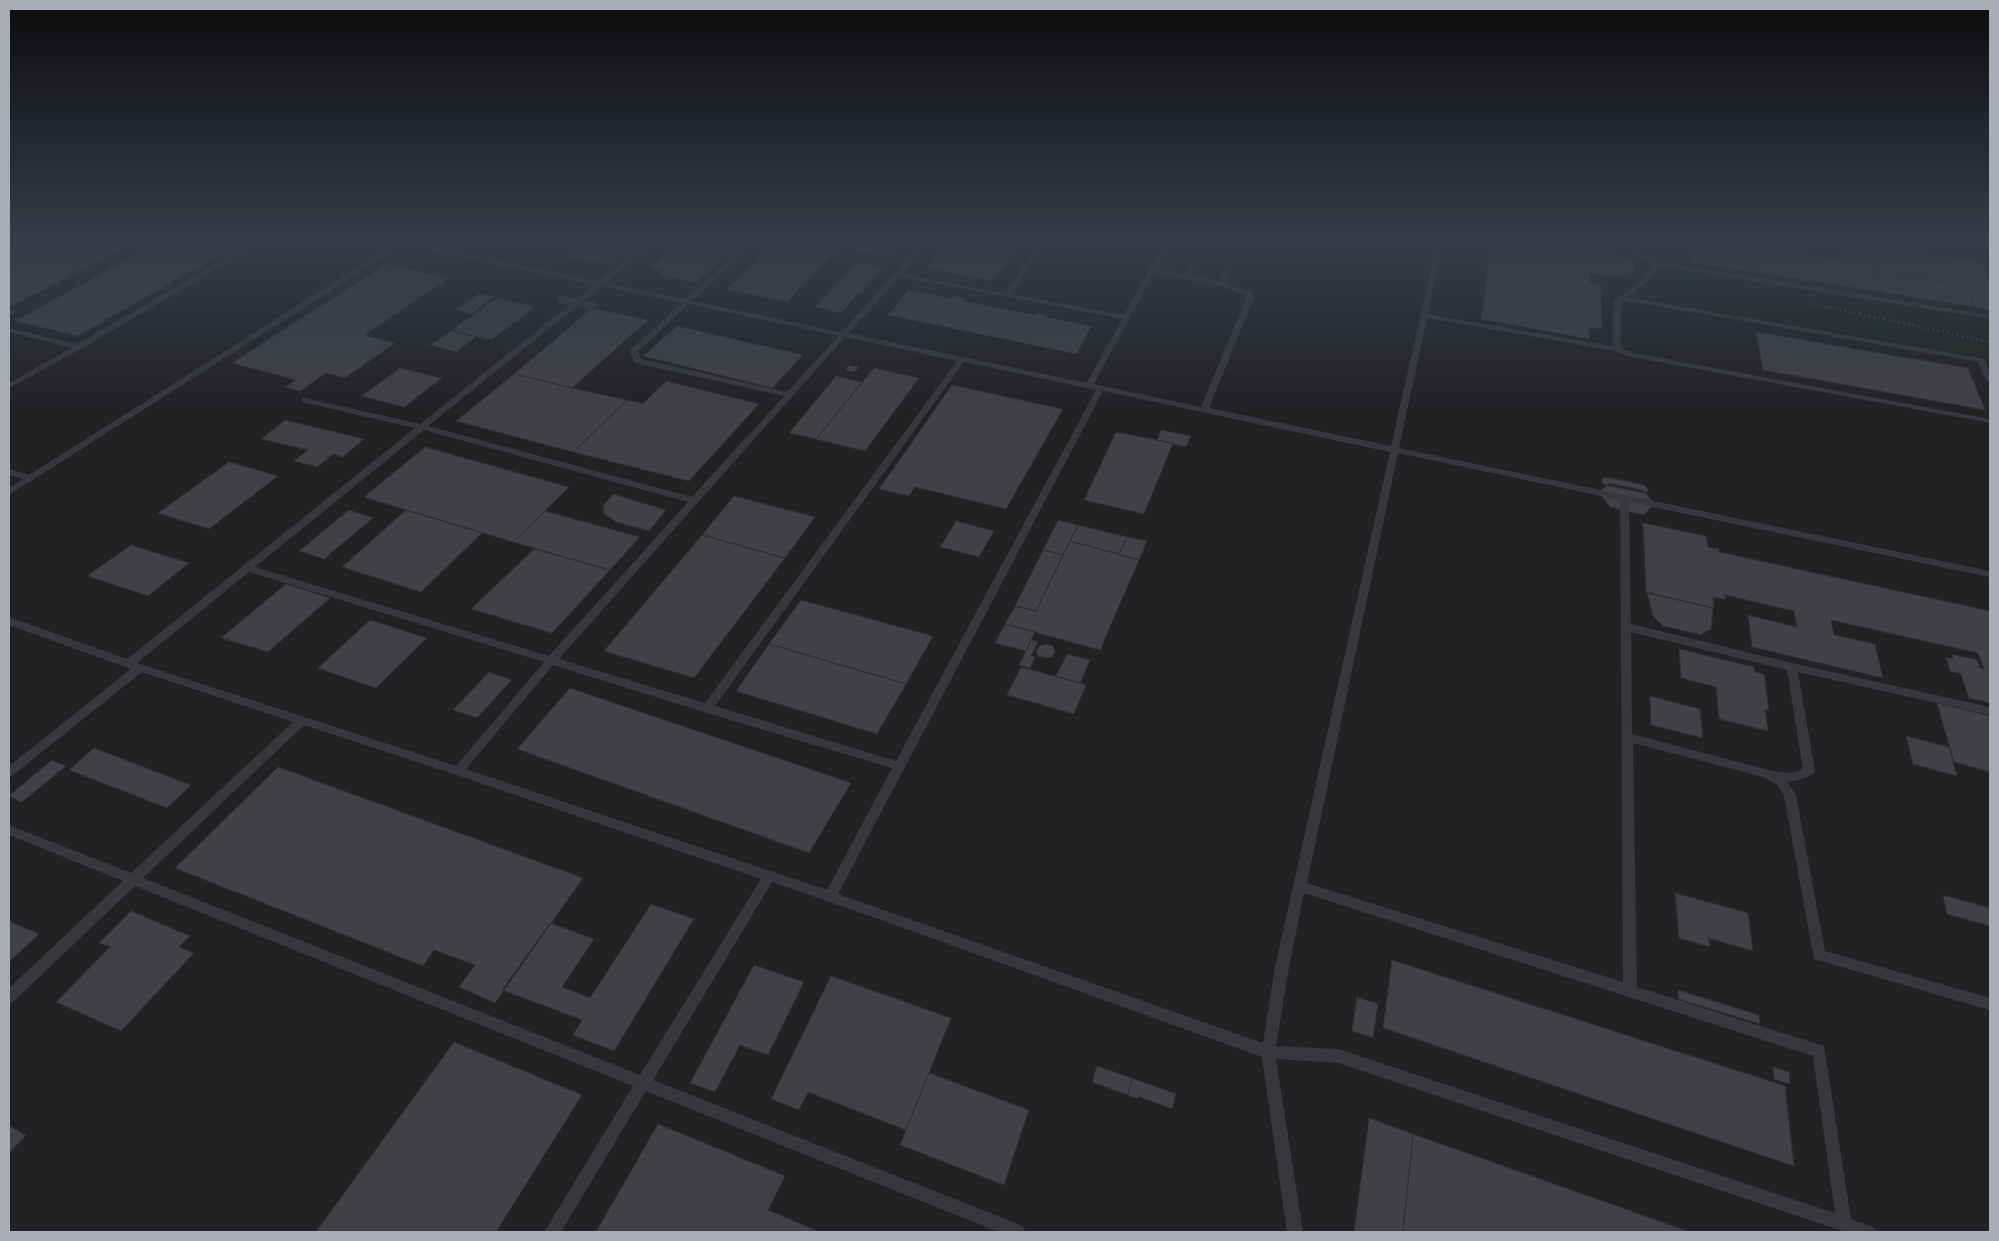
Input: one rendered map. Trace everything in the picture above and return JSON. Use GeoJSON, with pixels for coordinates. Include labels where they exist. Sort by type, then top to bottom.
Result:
{"type":"FeatureCollection","features":[{"type":"Feature","properties":{"kind":"lane"},"geometry":{"type":"LineString","coordinates":[[9,386],[166,296]]}},
{"type":"Feature","properties":{"kind":"lane"},"geometry":{"type":"LineString","coordinates":[[9,492],[317,296]]}},
{"type":"Feature","properties":{"kind":"lane"},"geometry":{"type":"LineString","coordinates":[[128,664],[584,296]]}},
{"type":"Feature","properties":{"kind":"lane"},"geometry":{"type":"LineString","coordinates":[[657,296],[1990,574]]}},
{"type":"Feature","properties":{"kind":"lane"},"geometry":{"type":"LineString","coordinates":[[693,296],[634,352],[638,361],[789,395]]}},
{"type":"Feature","properties":{"kind":"lane"},"geometry":{"type":"LineString","coordinates":[[458,771],[550,662],[878,296]]}},
{"type":"Feature","properties":{"kind":"lane"},"geometry":{"type":"LineString","coordinates":[[1012,296],[1126,318]]}},
{"type":"Feature","properties":{"kind":"lane"},"geometry":{"type":"LineString","coordinates":[[1088,386],[1138,296]]}},
{"type":"Feature","properties":{"kind":"lane"},"geometry":{"type":"LineString","coordinates":[[1204,410],[1251,296]]}},
{"type":"Feature","properties":{"kind":"lane"},"geometry":{"type":"LineString","coordinates":[[1295,1232],[1268,1052],[1282,967],[1428,296]]}},
{"type":"Feature","properties":{"kind":"lane"},"geometry":{"type":"LineString","coordinates":[[1617,349],[1617,301],[1624,296]]}},
{"type":"Feature","properties":{"kind":"lane"},"geometry":{"type":"LineString","coordinates":[[1858,296],[1990,317]]}},
{"type":"Feature","properties":{"kind":"lane"},"geometry":{"type":"LineString","coordinates":[[1621,298],[1990,361]]}},
{"type":"Feature","properties":{"kind":"lane"},"geometry":{"type":"LineString","coordinates":[[561,299],[593,306]]}},
{"type":"Feature","properties":{"kind":"lane"},"geometry":{"type":"LineString","coordinates":[[1424,315],[1617,349],[1642,356],[1990,421]]}},
{"type":"Feature","properties":{"kind":"lane"},"geometry":{"type":"LineString","coordinates":[[9,330],[78,347]]}},
{"type":"Feature","properties":{"kind":"lane"},"geometry":{"type":"LineString","coordinates":[[707,709],[962,359]]}},
{"type":"Feature","properties":{"kind":"lane"},"geometry":{"type":"LineString","coordinates":[[1981,360],[1990,381]]}},
{"type":"Feature","properties":{"kind":"lane"},"geometry":{"type":"LineString","coordinates":[[830,896],[1101,388]]}},
{"type":"Feature","properties":{"kind":"lane"},"geometry":{"type":"LineString","coordinates":[[305,400],[421,427],[695,501]]}},
{"type":"Feature","properties":{"kind":"lane"},"geometry":{"type":"LineString","coordinates":[[9,472],[30,478]]}},
{"type":"Feature","properties":{"kind":"lane"},"geometry":{"type":"LineString","coordinates":[[1624,497],[1630,991]]}},
{"type":"Feature","properties":{"kind":"lane"},"geometry":{"type":"LineString","coordinates":[[246,568],[550,662],[899,766]]}},
{"type":"Feature","properties":{"kind":"lane"},"geometry":{"type":"LineString","coordinates":[[9,620],[128,664],[458,771],[830,896],[1268,1052],[1338,1056],[1868,1232]]}},
{"type":"Feature","properties":{"kind":"lane"},"geometry":{"type":"LineString","coordinates":[[1626,627],[1792,667],[1990,710]]}},
{"type":"Feature","properties":{"kind":"lane"},"geometry":{"type":"LineString","coordinates":[[1627,737],[1766,774],[1793,778],[1809,771],[1792,667]]}},
{"type":"Feature","properties":{"kind":"lane"},"geometry":{"type":"LineString","coordinates":[[9,772],[140,668]]}},
{"type":"Feature","properties":{"kind":"lane"},"geometry":{"type":"LineString","coordinates":[[9,997],[302,720]]}},
{"type":"Feature","properties":{"kind":"lane"},"geometry":{"type":"LineString","coordinates":[[1766,774],[1781,782],[1790,796]]}},
{"type":"Feature","properties":{"kind":"lane"},"geometry":{"type":"LineString","coordinates":[[1793,778],[1790,796],[1819,955],[1990,1004]]}},
{"type":"Feature","properties":{"kind":"lane"},"geometry":{"type":"LineString","coordinates":[[9,830],[1018,1232]]}},
{"type":"Feature","properties":{"kind":"lane"},"geometry":{"type":"LineString","coordinates":[[552,1232],[769,876]]}},
{"type":"Feature","properties":{"kind":"lane"},"geometry":{"type":"LineString","coordinates":[[1300,886],[1819,1051],[1844,1224]]}},
{"type":"Feature","properties":{"kind":"path"},"geometry":{"type":"LineString","coordinates":[[1808,302],[1990,342]]}},
{"type":"Feature","properties":{"kind":"shaded area"},"geometry":{"type":"Polygon","coordinates":[[[9,296],[1990,296],[1990,1232],[9,1232],[9,296]]]}},
{"type":"Feature","properties":{"kind":"shaded area"},"geometry":{"type":"Polygon","coordinates":[[[1651,296],[1839,296],[1990,321],[1990,358],[1668,303],[1658,301],[1651,296]]]}},
{"type":"Feature","properties":{"kind":"building"},"geometry":{"type":"Polygon","coordinates":[[[9,296],[31,296],[12,306],[9,305],[9,296]]]}},
{"type":"Feature","properties":{"kind":"building"},"geometry":{"type":"Polygon","coordinates":[[[61,296],[148,296],[78,336],[15,321],[61,296]]]}},
{"type":"Feature","properties":{"kind":"building"},"geometry":{"type":"Polygon","coordinates":[[[336,296],[422,296],[365,335],[395,343],[345,378],[326,373],[300,391],[285,387],[296,380],[232,363],[336,296]]]}},
{"type":"Feature","properties":{"kind":"building"},"geometry":{"type":"Polygon","coordinates":[[[475,296],[493,297],[471,314],[456,310],[475,296]]]}},
{"type":"Feature","properties":{"kind":"building"},"geometry":{"type":"Polygon","coordinates":[[[759,296],[793,296],[787,302],[759,296]]]}},
{"type":"Feature","properties":{"kind":"building"},"geometry":{"type":"Polygon","coordinates":[[[826,296],[856,296],[841,313],[815,307],[826,296]]]}},
{"type":"Feature","properties":{"kind":"building"},"geometry":{"type":"Polygon","coordinates":[[[904,296],[937,296],[952,299],[954,296],[965,298],[963,301],[1035,315],[1036,312],[1047,315],[1046,317],[1092,326],[1076,354],[888,315],[904,296]]]}},
{"type":"Feature","properties":{"kind":"building"},"geometry":{"type":"Polygon","coordinates":[[[1484,296],[1601,296],[1602,329],[1589,327],[1589,339],[1481,319],[1484,296]]]}},
{"type":"Feature","properties":{"kind":"building"},"geometry":{"type":"Polygon","coordinates":[[[1907,296],[1970,296],[1975,307],[1907,296]]]}},
{"type":"Feature","properties":{"kind":"building"},"geometry":{"type":"Polygon","coordinates":[[[1970,296],[1990,296],[1990,310],[1975,307],[1970,296]]]}},
{"type":"Feature","properties":{"kind":"building"},"geometry":{"type":"Polygon","coordinates":[[[497,298],[535,307],[491,340],[452,330],[497,298]]]}},
{"type":"Feature","properties":{"kind":"building"},"geometry":{"type":"Polygon","coordinates":[[[592,308],[648,320],[572,388],[514,374],[592,308]]]}},
{"type":"Feature","properties":{"kind":"building"},"geometry":{"type":"Polygon","coordinates":[[[677,326],[803,355],[772,388],[643,356],[677,326]]]}},
{"type":"Feature","properties":{"kind":"building"},"geometry":{"type":"Polygon","coordinates":[[[451,331],[476,337],[456,352],[430,345],[451,331]]]}},
{"type":"Feature","properties":{"kind":"building"},"geometry":{"type":"Polygon","coordinates":[[[1756,332],[1968,368],[1985,410],[1763,370],[1756,332]]]}},
{"type":"Feature","properties":{"kind":"building"},"geometry":{"type":"Polygon","coordinates":[[[849,365],[859,367],[854,372],[845,370],[849,365]]]}},
{"type":"Feature","properties":{"kind":"building"},"geometry":{"type":"Polygon","coordinates":[[[400,368],[442,378],[404,407],[362,396],[400,368]]]}},
{"type":"Feature","properties":{"kind":"building"},"geometry":{"type":"Polygon","coordinates":[[[874,368],[919,378],[865,451],[816,439],[874,368]]]}},
{"type":"Feature","properties":{"kind":"building"},"geometry":{"type":"Polygon","coordinates":[[[514,374],[627,400],[573,452],[456,421],[514,374]]]}},
{"type":"Feature","properties":{"kind":"building"},"geometry":{"type":"Polygon","coordinates":[[[836,376],[862,382],[816,439],[789,433],[836,376]]]}},
{"type":"Feature","properties":{"kind":"building"},"geometry":{"type":"Polygon","coordinates":[[[666,381],[759,404],[689,481],[573,452],[627,400],[643,404],[666,381]]]}},
{"type":"Feature","properties":{"kind":"building"},"geometry":{"type":"Polygon","coordinates":[[[952,385],[1063,409],[1006,509],[915,487],[909,496],[879,489],[952,385]]]}},
{"type":"Feature","properties":{"kind":"building"},"geometry":{"type":"Polygon","coordinates":[[[285,420],[364,439],[343,457],[333,454],[318,467],[294,461],[308,450],[261,439],[285,420]]]}},
{"type":"Feature","properties":{"kind":"building"},"geometry":{"type":"Polygon","coordinates":[[[1161,430],[1191,436],[1186,447],[1157,440],[1161,430]]]}},
{"type":"Feature","properties":{"kind":"building"},"geometry":{"type":"Polygon","coordinates":[[[1116,432],[1173,443],[1144,514],[1084,500],[1116,432]]]}},
{"type":"Feature","properties":{"kind":"building"},"geometry":{"type":"Polygon","coordinates":[[[425,447],[569,487],[513,542],[364,497],[425,447]]]}},
{"type":"Feature","properties":{"kind":"building"},"geometry":{"type":"Polygon","coordinates":[[[229,462],[278,476],[209,529],[158,513],[229,462]]]}},
{"type":"Feature","properties":{"kind":"building"},"geometry":{"type":"Polygon","coordinates":[[[1605,477],[1644,485],[1649,490],[1644,493],[1605,485],[1601,480],[1605,477]]]}},
{"type":"Feature","properties":{"kind":"building"},"geometry":{"type":"Polygon","coordinates":[[[1609,483],[1643,490],[1654,504],[1644,515],[1610,507],[1599,492],[1609,483]]]}},
{"type":"Feature","properties":{"kind":"building"},"geometry":{"type":"Polygon","coordinates":[[[613,494],[666,510],[649,531],[616,522],[604,514],[603,506],[613,494]]]}},
{"type":"Feature","properties":{"kind":"building"},"geometry":{"type":"Polygon","coordinates":[[[734,496],[815,517],[785,558],[702,535],[734,496]]]}},
{"type":"Feature","properties":{"kind":"building"},"geometry":{"type":"Polygon","coordinates":[[[349,510],[373,518],[324,559],[299,551],[349,510]]]}},
{"type":"Feature","properties":{"kind":"building"},"geometry":{"type":"Polygon","coordinates":[[[406,510],[482,533],[421,592],[342,567],[406,510]]]}},
{"type":"Feature","properties":{"kind":"building"},"geometry":{"type":"Polygon","coordinates":[[[545,511],[640,537],[610,570],[513,542],[545,511]]]}},
{"type":"Feature","properties":{"kind":"building"},"geometry":{"type":"Polygon","coordinates":[[[1058,520],[1078,525],[1063,555],[1043,550],[1058,520]]]}},
{"type":"Feature","properties":{"kind":"building"},"geometry":{"type":"Polygon","coordinates":[[[956,521],[994,531],[979,557],[940,547],[956,521]]]}},
{"type":"Feature","properties":{"kind":"building"},"geometry":{"type":"Polygon","coordinates":[[[1643,523],[1706,536],[1708,547],[1719,549],[1719,552],[1990,611],[1990,703],[1969,698],[1961,674],[1950,671],[1946,657],[1953,659],[1951,654],[1977,660],[1980,668],[1984,669],[1978,653],[1831,620],[1834,635],[1875,644],[1883,678],[1752,647],[1748,615],[1797,627],[1794,611],[1725,595],[1725,599],[1713,597],[1714,608],[1646,592],[1643,523]]]}},
{"type":"Feature","properties":{"kind":"building"},"geometry":{"type":"Polygon","coordinates":[[[1078,525],[1127,537],[1119,554],[1070,541],[1078,525]]]}},
{"type":"Feature","properties":{"kind":"building"},"geometry":{"type":"Polygon","coordinates":[[[702,535],[785,558],[694,678],[604,651],[702,535]]]}},
{"type":"Feature","properties":{"kind":"building"},"geometry":{"type":"Polygon","coordinates":[[[1127,537],[1147,541],[1139,560],[1119,555],[1127,537]]]}},
{"type":"Feature","properties":{"kind":"building"},"geometry":{"type":"Polygon","coordinates":[[[1070,541],[1139,560],[1100,650],[1005,624],[1015,606],[1036,611],[1070,541]]]}},
{"type":"Feature","properties":{"kind":"building"},"geometry":{"type":"Polygon","coordinates":[[[131,545],[189,563],[148,596],[87,576],[131,545]]]}},
{"type":"Feature","properties":{"kind":"building"},"geometry":{"type":"Polygon","coordinates":[[[534,549],[610,570],[552,633],[471,609],[534,549]]]}},
{"type":"Feature","properties":{"kind":"building"},"geometry":{"type":"Polygon","coordinates":[[[1043,550],[1063,555],[1036,611],[1015,606],[1043,550]]]}},
{"type":"Feature","properties":{"kind":"building"},"geometry":{"type":"Polygon","coordinates":[[[286,584],[330,598],[268,652],[221,638],[286,584]]]}},
{"type":"Feature","properties":{"kind":"building"},"geometry":{"type":"Polygon","coordinates":[[[1647,593],[1713,608],[1711,629],[1701,635],[1663,626],[1653,616],[1647,593]]]}},
{"type":"Feature","properties":{"kind":"building"},"geometry":{"type":"Polygon","coordinates":[[[801,600],[933,636],[906,684],[769,644],[801,600]]]}},
{"type":"Feature","properties":{"kind":"building"},"geometry":{"type":"Polygon","coordinates":[[[370,620],[427,638],[376,688],[318,668],[370,620]]]}},
{"type":"Feature","properties":{"kind":"building"},"geometry":{"type":"Polygon","coordinates":[[[1005,624],[1035,632],[1026,651],[995,643],[1005,624]]]}},
{"type":"Feature","properties":{"kind":"building"},"geometry":{"type":"Polygon","coordinates":[[[1031,640],[1038,642],[1031,656],[1035,657],[1030,668],[1019,665],[1031,640]]]}},
{"type":"Feature","properties":{"kind":"building"},"geometry":{"type":"Polygon","coordinates":[[[769,644],[906,684],[877,734],[736,691],[769,644]]]}},
{"type":"Feature","properties":{"kind":"building"},"geometry":{"type":"Polygon","coordinates":[[[1046,644],[1053,646],[1055,651],[1052,657],[1038,656],[1036,651],[1039,646],[1046,644]]]}},
{"type":"Feature","properties":{"kind":"building"},"geometry":{"type":"Polygon","coordinates":[[[1679,649],[1754,667],[1755,672],[1764,674],[1769,711],[1765,710],[1768,731],[1719,719],[1716,687],[1681,678],[1679,649]]]}},
{"type":"Feature","properties":{"kind":"building"},"geometry":{"type":"Polygon","coordinates":[[[1067,654],[1090,660],[1080,683],[1056,676],[1067,654]]]}},
{"type":"Feature","properties":{"kind":"building"},"geometry":{"type":"Polygon","coordinates":[[[1021,667],[1086,685],[1074,714],[1007,695],[1021,667]]]}},
{"type":"Feature","properties":{"kind":"building"},"geometry":{"type":"Polygon","coordinates":[[[489,672],[512,680],[477,718],[453,710],[489,672]]]}},
{"type":"Feature","properties":{"kind":"building"},"geometry":{"type":"Polygon","coordinates":[[[570,688],[851,783],[809,853],[517,749],[570,688]]]}},
{"type":"Feature","properties":{"kind":"building"},"geometry":{"type":"Polygon","coordinates":[[[1650,696],[1700,709],[1703,738],[1651,725],[1650,696]]]}},
{"type":"Feature","properties":{"kind":"building"},"geometry":{"type":"Polygon","coordinates":[[[1937,703],[1990,716],[1990,772],[1954,762],[1937,703]]]}},
{"type":"Feature","properties":{"kind":"building"},"geometry":{"type":"Polygon","coordinates":[[[1906,736],[1949,747],[1957,776],[1913,764],[1906,736]]]}},
{"type":"Feature","properties":{"kind":"building"},"geometry":{"type":"Polygon","coordinates":[[[94,748],[191,785],[167,808],[69,770],[94,748]]]}},
{"type":"Feature","properties":{"kind":"building"},"geometry":{"type":"Polygon","coordinates":[[[52,760],[66,766],[22,802],[9,796],[52,760]]]}},
{"type":"Feature","properties":{"kind":"building"},"geometry":{"type":"Polygon","coordinates":[[[278,767],[583,878],[495,1003],[459,987],[475,965],[434,950],[423,966],[175,868],[278,767]]]}},
{"type":"Feature","properties":{"kind":"building"},"geometry":{"type":"Polygon","coordinates":[[[1675,893],[1748,913],[1753,951],[1708,938],[1710,947],[1679,938],[1675,893]]]}},
{"type":"Feature","properties":{"kind":"building"},"geometry":{"type":"Polygon","coordinates":[[[1943,895],[1990,908],[1990,926],[1947,914],[1943,895]]]}},
{"type":"Feature","properties":{"kind":"building"},"geometry":{"type":"Polygon","coordinates":[[[651,904],[694,919],[614,1051],[573,1035],[582,1020],[502,990],[550,923],[594,939],[562,987],[590,998],[651,904]]]}},
{"type":"Feature","properties":{"kind":"building"},"geometry":{"type":"Polygon","coordinates":[[[131,911],[190,936],[179,947],[194,953],[121,1031],[56,1002],[110,947],[99,943],[131,911]]]}},
{"type":"Feature","properties":{"kind":"building"},"geometry":{"type":"Polygon","coordinates":[[[9,921],[39,934],[9,962],[9,921]]]}},
{"type":"Feature","properties":{"kind":"building"},"geometry":{"type":"Polygon","coordinates":[[[1392,960],[1785,1086],[1794,1166],[1383,1028],[1392,960]]]}},
{"type":"Feature","properties":{"kind":"building"},"geometry":{"type":"Polygon","coordinates":[[[754,965],[804,982],[768,1055],[740,1045],[715,1092],[690,1083],[754,965]]]}},
{"type":"Feature","properties":{"kind":"building"},"geometry":{"type":"Polygon","coordinates":[[[831,976],[951,1018],[906,1130],[808,1092],[799,1110],[771,1099],[831,976]]]}},
{"type":"Feature","properties":{"kind":"building"},"geometry":{"type":"Polygon","coordinates":[[[1678,990],[1759,1015],[1760,1024],[1678,999],[1678,990]]]}},
{"type":"Feature","properties":{"kind":"building"},"geometry":{"type":"Polygon","coordinates":[[[1357,997],[1378,1004],[1373,1038],[1352,1031],[1357,997]]]}},
{"type":"Feature","properties":{"kind":"building"},"geometry":{"type":"Polygon","coordinates":[[[454,1042],[582,1095],[496,1232],[316,1232],[454,1042]]]}},
{"type":"Feature","properties":{"kind":"building"},"geometry":{"type":"Polygon","coordinates":[[[1097,1066],[1132,1078],[1128,1095],[1092,1082],[1097,1066]]]}},
{"type":"Feature","properties":{"kind":"building"},"geometry":{"type":"Polygon","coordinates":[[[1773,1067],[1789,1072],[1790,1084],[1774,1079],[1773,1067]]]}},
{"type":"Feature","properties":{"kind":"building"},"geometry":{"type":"Polygon","coordinates":[[[929,1073],[1029,1110],[1004,1185],[900,1145],[929,1073]]]}},
{"type":"Feature","properties":{"kind":"building"},"geometry":{"type":"Polygon","coordinates":[[[1132,1078],[1176,1094],[1172,1109],[1140,1097],[1136,1098],[1128,1095],[1132,1078]]]}},
{"type":"Feature","properties":{"kind":"building"},"geometry":{"type":"Polygon","coordinates":[[[1369,1118],[1413,1134],[1403,1232],[1354,1232],[1369,1118]]]}},
{"type":"Feature","properties":{"kind":"building"},"geometry":{"type":"Polygon","coordinates":[[[658,1124],[785,1176],[768,1210],[820,1232],[596,1232],[658,1124]]]}},
{"type":"Feature","properties":{"kind":"building"},"geometry":{"type":"Polygon","coordinates":[[[9,1126],[26,1135],[9,1153],[9,1126]]]}},
{"type":"Feature","properties":{"kind":"building"},"geometry":{"type":"Polygon","coordinates":[[[1413,1134],[1690,1232],[1403,1232],[1413,1134]]]}}]}
